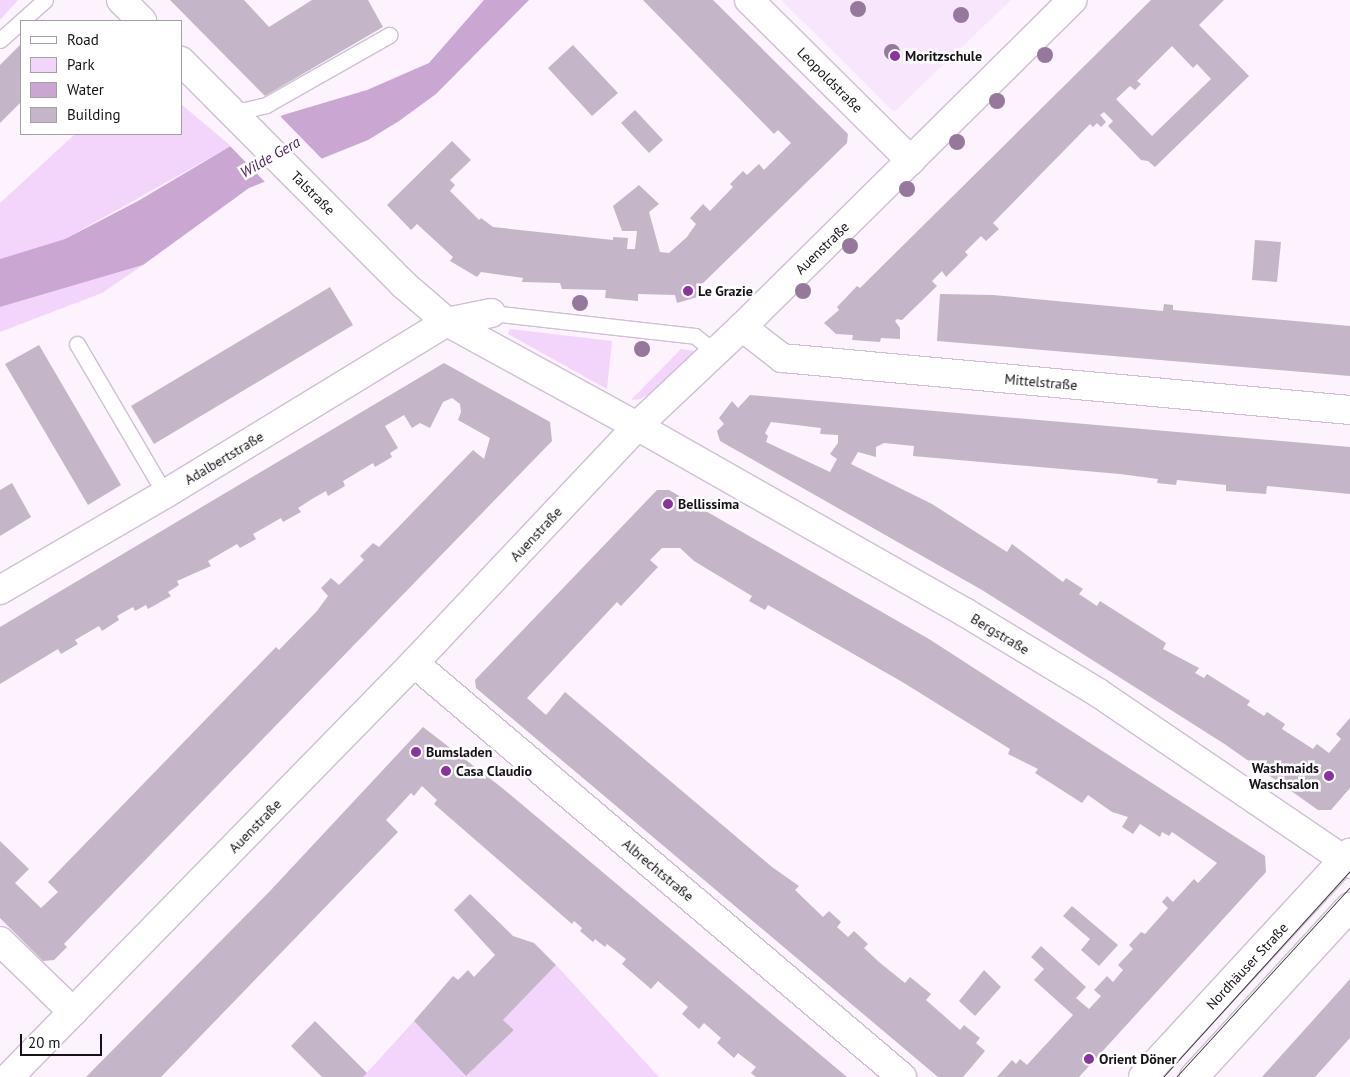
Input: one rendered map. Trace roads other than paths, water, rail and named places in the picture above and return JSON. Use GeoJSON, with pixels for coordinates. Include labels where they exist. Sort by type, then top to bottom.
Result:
{"type":"FeatureCollection","features":[{"type":"Feature","properties":{"kind":"street"},"geometry":{"type":"LineString","coordinates":[[120,0],[141,20]]}},
{"type":"Feature","properties":{"kind":"street","name":"Leopoldstraße"},"geometry":{"type":"LineString","coordinates":[[749,0],[911,160]]}},
{"type":"Feature","properties":{"kind":"street","name":"Auenstraße"},"geometry":{"type":"LineString","coordinates":[[9,1077],[414,663],[637,426],[742,327],[1072,0]]}},
{"type":"Feature","properties":{"kind":"street","name":"Talstraße"},"geometry":{"type":"LineString","coordinates":[[182,62],[403,284],[447,322],[637,426]]}},
{"type":"Feature","properties":{"kind":"street"},"geometry":{"type":"LineString","coordinates":[[447,322],[491,313]]}},
{"type":"Feature","properties":{"kind":"street","name":"Adalbertstraße"},"geometry":{"type":"LineString","coordinates":[[0,590],[166,494],[447,322]]}},
{"type":"Feature","properties":{"kind":"street","name":"Mittelstraße"},"geometry":{"type":"LineString","coordinates":[[742,327],[782,358],[1350,410]]}},
{"type":"Feature","properties":{"kind":"street","name":"Bergstraße"},"geometry":{"type":"LineString","coordinates":[[637,426],[966,613],[1097,692],[1348,859]]}},
{"type":"Feature","properties":{"kind":"street","name":"Albrechtstraße"},"geometry":{"type":"LineString","coordinates":[[414,663],[902,1077]]}},
{"type":"Feature","properties":{"kind":"street","name":"Nordhäuser Straße"},"geometry":{"type":"LineString","coordinates":[[1143,1077],[1348,859]]}},
{"type":"Feature","properties":{"kind":"street"},"geometry":{"type":"LineString","coordinates":[[1194,1077],[1350,907]]}},
{"type":"Feature","properties":{"kind":"street"},"geometry":{"type":"LineString","coordinates":[[0,941],[73,1012]]}},
{"type":"Feature","properties":{"kind":"lane"},"geometry":{"type":"LineString","coordinates":[[22,20],[45,0]]}},
{"type":"Feature","properties":{"kind":"lane"},"geometry":{"type":"LineString","coordinates":[[0,40],[20,22]]}},
{"type":"Feature","properties":{"kind":"lane"},"geometry":{"type":"LineString","coordinates":[[239,120],[389,34]]}},
{"type":"Feature","properties":{"kind":"lane"},"geometry":{"type":"LineString","coordinates":[[491,313],[695,336],[715,352]]}},
{"type":"Feature","properties":{"kind":"lane"},"geometry":{"type":"LineString","coordinates":[[77,344],[166,494]]}},
{"type":"Feature","properties":{"kind":"water","name":"Wilde Gera"},"geometry":{"type":"Polygon","coordinates":[[[484,0],[529,0],[436,94],[399,121],[368,140],[249,188],[143,265],[0,307],[0,259],[65,239],[138,201],[283,115],[367,90],[429,63],[484,0]]]}},
{"type":"Feature","properties":{"kind":"tram line"},"geometry":{"type":"LineString","coordinates":[[1163,1077],[1350,871]]}},
{"type":"Feature","properties":{"kind":"tram line"},"geometry":{"type":"LineString","coordinates":[[1176,1077],[1350,887]]}},
{"type":"Feature","properties":{"kind":"place","name":"Moritzschule"},"geometry":{"type":"Point","coordinates":[895,56]}},
{"type":"Feature","properties":{"kind":"place","name":"Le Grazie"},"geometry":{"type":"Point","coordinates":[688,291]}},
{"type":"Feature","properties":{"kind":"place","name":"Bellissima"},"geometry":{"type":"Point","coordinates":[668,504]}},
{"type":"Feature","properties":{"kind":"place","name":"Bumsladen"},"geometry":{"type":"Point","coordinates":[416,752]}},
{"type":"Feature","properties":{"kind":"place","name":"Casa Claudio"},"geometry":{"type":"Point","coordinates":[446,771]}},
{"type":"Feature","properties":{"kind":"place","name":"Washmaids Waschsalon"},"geometry":{"type":"Point","coordinates":[1329,776]}},
{"type":"Feature","properties":{"kind":"place","name":"Orient Döner"},"geometry":{"type":"Point","coordinates":[1089,1059]}}]}
